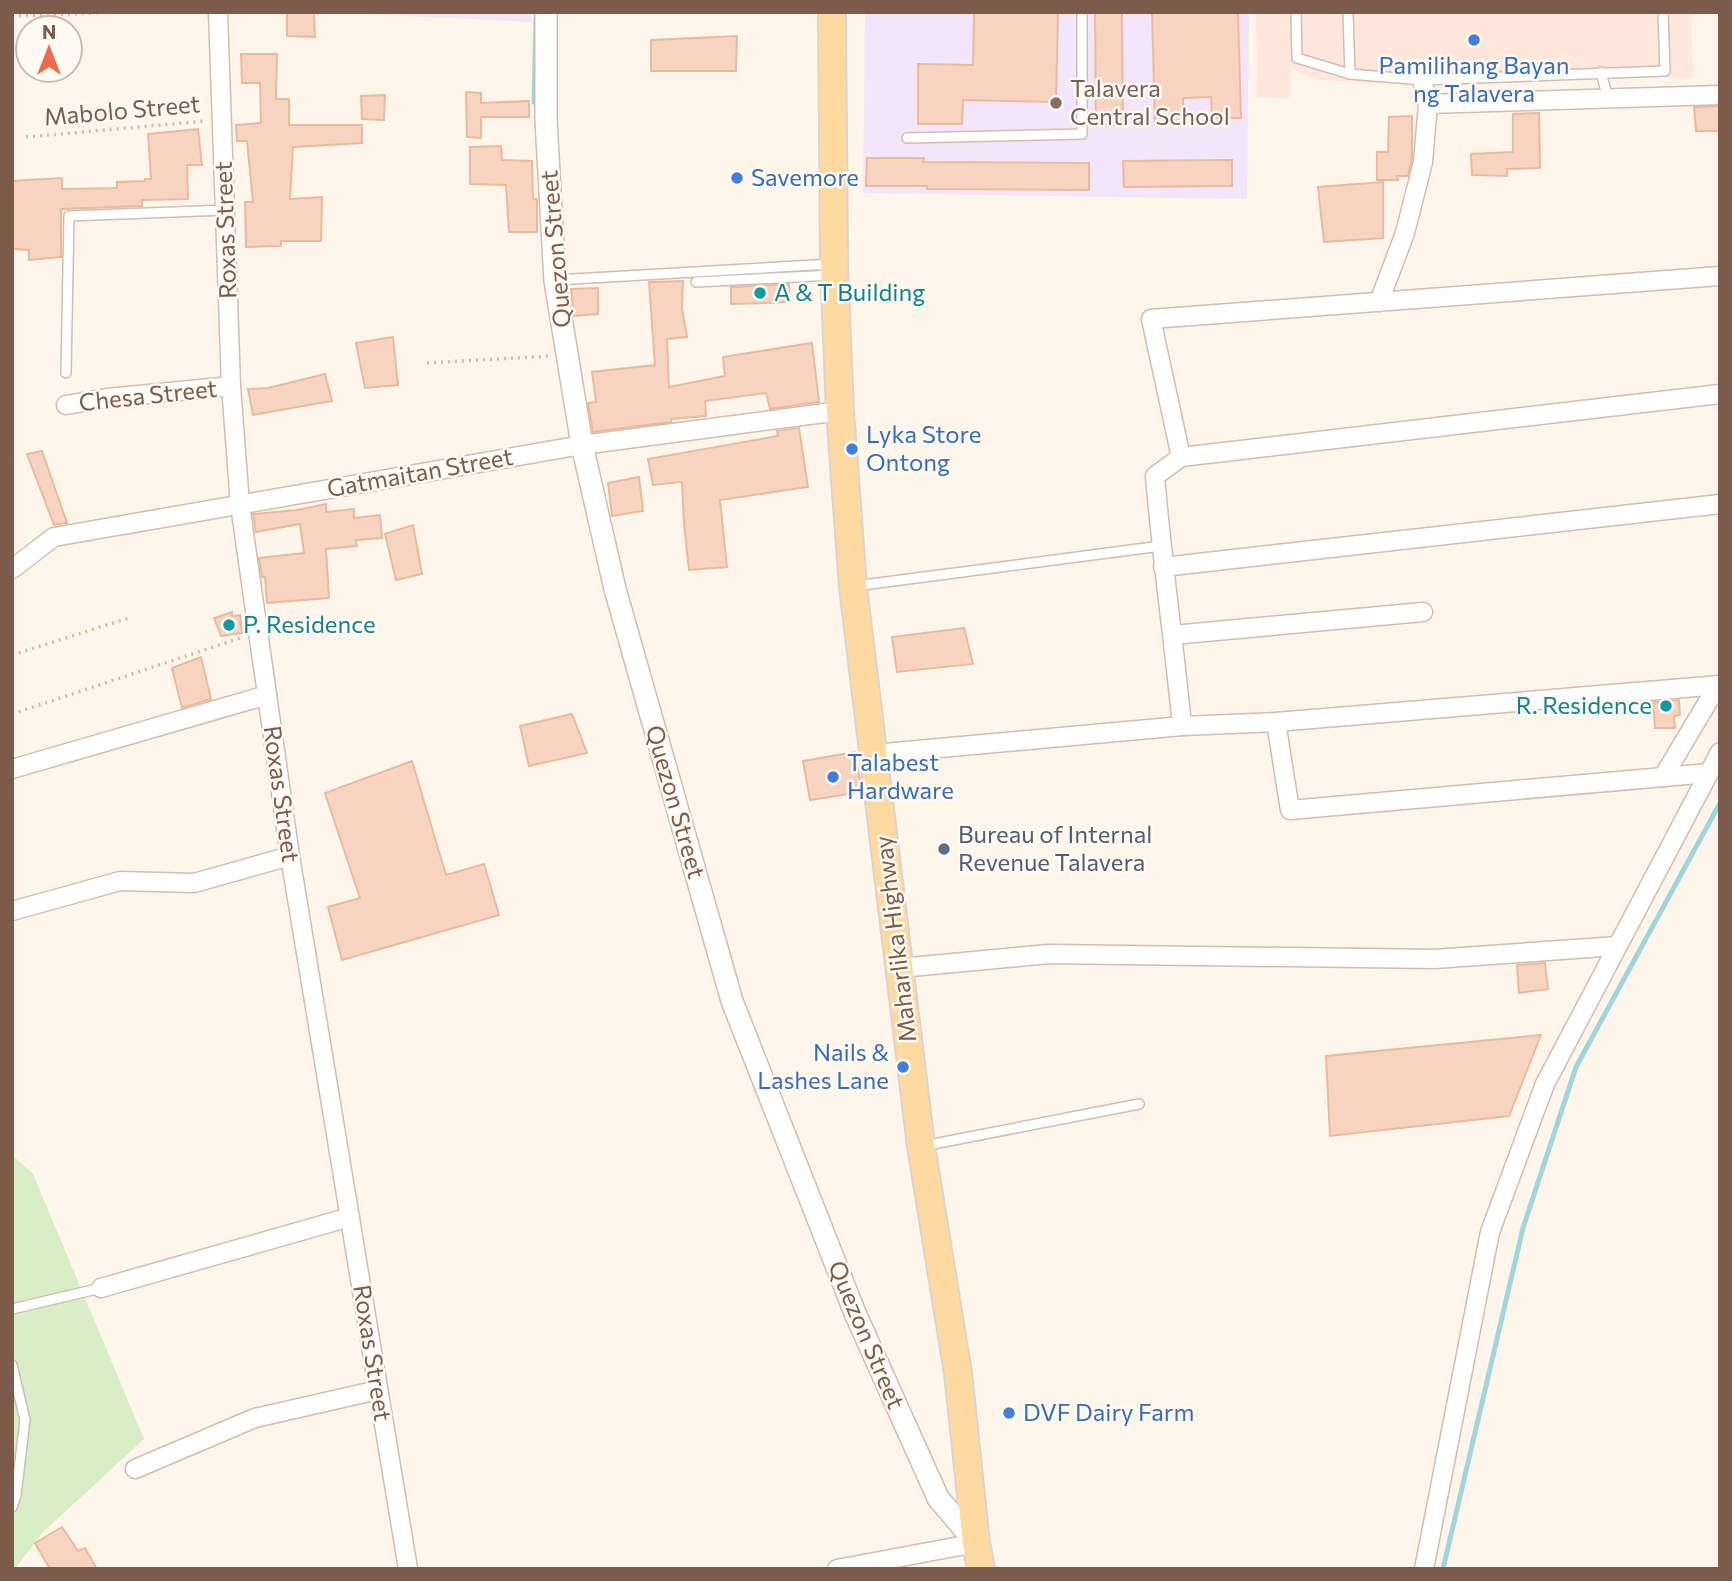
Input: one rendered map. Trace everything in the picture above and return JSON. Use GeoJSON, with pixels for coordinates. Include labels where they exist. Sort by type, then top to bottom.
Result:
{"type":"FeatureCollection","features":[{"type":"Feature","properties":{"kind":"main road","name":"Maharlika Highway"},"geometry":{"type":"LineString","coordinates":[[832,12],[834,270],[840,411],[853,586],[922,1146],[958,1373],[979,1556]]}},
{"type":"Feature","properties":{"kind":"street","name":"Roxas Street"},"geometry":{"type":"LineString","coordinates":[[218,12],[232,386],[240,505],[290,856],[408,1569]]}},
{"type":"Feature","properties":{"kind":"street","name":"Quezon Street"},"geometry":{"type":"LineString","coordinates":[[546,12],[546,120],[555,281],[582,445],[615,589],[732,1001],[855,1314],[937,1498],[979,1556]]}},
{"type":"Feature","properties":{"kind":"street"},"geometry":{"type":"LineString","coordinates":[[1379,302],[1408,222],[1423,162],[1428,104],[1422,80]]}},
{"type":"Feature","properties":{"kind":"street"},"geometry":{"type":"LineString","coordinates":[[1428,104],[1720,95]]}},
{"type":"Feature","properties":{"kind":"street"},"geometry":{"type":"LineString","coordinates":[[1181,457],[1150,319],[1720,276]]}},
{"type":"Feature","properties":{"kind":"street","name":"Chesa Street"},"geometry":{"type":"LineString","coordinates":[[65,405],[107,398],[232,386]]}},
{"type":"Feature","properties":{"kind":"street"},"geometry":{"type":"LineString","coordinates":[[1182,726],[1155,476],[1181,457],[1720,394]]}},
{"type":"Feature","properties":{"kind":"street","name":"Gatmaitan Street"},"geometry":{"type":"LineString","coordinates":[[12,569],[54,537],[582,445],[840,411]]}},
{"type":"Feature","properties":{"kind":"street"},"geometry":{"type":"LineString","coordinates":[[1163,567],[1720,504]]}},
{"type":"Feature","properties":{"kind":"street"},"geometry":{"type":"LineString","coordinates":[[1173,635],[1423,612]]}},
{"type":"Feature","properties":{"kind":"street"},"geometry":{"type":"LineString","coordinates":[[874,754],[1182,726],[1276,722],[1719,685]]}},
{"type":"Feature","properties":{"kind":"street"},"geometry":{"type":"LineString","coordinates":[[1664,777],[1719,685]]}},
{"type":"Feature","properties":{"kind":"street"},"geometry":{"type":"LineString","coordinates":[[12,769],[267,695]]}},
{"type":"Feature","properties":{"kind":"street"},"geometry":{"type":"LineString","coordinates":[[1276,722],[1290,810],[1709,773]]}},
{"type":"Feature","properties":{"kind":"street"},"geometry":{"type":"LineString","coordinates":[[1424,1569],[1490,1232],[1545,1084],[1720,752]]}},
{"type":"Feature","properties":{"kind":"street"},"geometry":{"type":"LineString","coordinates":[[12,911],[120,881],[194,883],[290,856]]}},
{"type":"Feature","properties":{"kind":"street"},"geometry":{"type":"LineString","coordinates":[[900,968],[1049,954],[1434,959],[1617,946]]}},
{"type":"Feature","properties":{"kind":"street"},"geometry":{"type":"LineString","coordinates":[[101,1287],[350,1217]]}},
{"type":"Feature","properties":{"kind":"street"},"geometry":{"type":"LineString","coordinates":[[135,1469],[255,1418],[378,1390]]}},
{"type":"Feature","properties":{"kind":"street"},"geometry":{"type":"LineString","coordinates":[[837,1569],[979,1556]]}},
{"type":"Feature","properties":{"kind":"lane"},"geometry":{"type":"LineString","coordinates":[[907,138],[1082,134],[1082,12]]}},
{"type":"Feature","properties":{"kind":"lane"},"geometry":{"type":"LineString","coordinates":[[1296,12],[1297,58],[1350,74],[1422,80],[1665,71],[1663,12]]}},
{"type":"Feature","properties":{"kind":"lane"},"geometry":{"type":"LineString","coordinates":[[1348,12],[1350,74]]}},
{"type":"Feature","properties":{"kind":"lane"},"geometry":{"type":"LineString","coordinates":[[1601,72],[1608,99]]}},
{"type":"Feature","properties":{"kind":"lane"},"geometry":{"type":"LineString","coordinates":[[66,373],[69,216],[226,210]]}},
{"type":"Feature","properties":{"kind":"lane"},"geometry":{"type":"LineString","coordinates":[[555,281],[834,270]]}},
{"type":"Feature","properties":{"kind":"lane"},"geometry":{"type":"LineString","coordinates":[[696,282],[834,270]]}},
{"type":"Feature","properties":{"kind":"lane"},"geometry":{"type":"LineString","coordinates":[[853,586],[1161,545]]}},
{"type":"Feature","properties":{"kind":"lane"},"geometry":{"type":"LineString","coordinates":[[922,1146],[1139,1104]]}},
{"type":"Feature","properties":{"kind":"lane"},"geometry":{"type":"LineString","coordinates":[[12,1309],[101,1287]]}},
{"type":"Feature","properties":{"kind":"lane"},"geometry":{"type":"LineString","coordinates":[[12,1365],[25,1420],[16,1495],[12,1507]]}},
{"type":"Feature","properties":{"kind":"path"},"geometry":{"type":"LineString","coordinates":[[12,16],[120,12]]}},
{"type":"Feature","properties":{"kind":"path","name":"Mabolo Street"},"geometry":{"type":"LineString","coordinates":[[26,136],[221,120]]}},
{"type":"Feature","properties":{"kind":"path"},"geometry":{"type":"LineString","coordinates":[[427,363],[566,356]]}},
{"type":"Feature","properties":{"kind":"path"},"geometry":{"type":"LineString","coordinates":[[12,655],[132,617]]}},
{"type":"Feature","properties":{"kind":"path"},"geometry":{"type":"LineString","coordinates":[[12,714],[258,632]]}},
{"type":"Feature","properties":{"kind":"shaded area"},"geometry":{"type":"Polygon","coordinates":[[[323,12],[531,12],[531,22],[323,12]]]}},
{"type":"Feature","properties":{"kind":"shaded area","name":"Talavera Central School"},"geometry":{"type":"Polygon","coordinates":[[[865,12],[1249,12],[1247,199],[863,193],[865,12]]]}},
{"type":"Feature","properties":{"kind":"shaded area","name":"Pamilihang Bayan ng Talavera"},"geometry":{"type":"Polygon","coordinates":[[[1256,12],[1691,12],[1693,79],[1601,72],[1363,83],[1314,79],[1292,68],[1289,98],[1257,97],[1256,12]]]}},
{"type":"Feature","properties":{"kind":"green space"},"geometry":{"type":"Polygon","coordinates":[[[12,1155],[33,1174],[144,1439],[43,1532],[15,1569],[12,1569],[12,1155]]]}},
{"type":"Feature","properties":{"kind":"building"},"geometry":{"type":"Polygon","coordinates":[[[287,12],[314,12],[315,37],[287,36],[287,12]]]}},
{"type":"Feature","properties":{"kind":"building"},"geometry":{"type":"Polygon","coordinates":[[[974,12],[1058,13],[1056,102],[963,100],[962,124],[918,124],[918,64],[973,65],[974,12]]]}},
{"type":"Feature","properties":{"kind":"building"},"geometry":{"type":"Polygon","coordinates":[[[1095,12],[1122,12],[1123,125],[1096,126],[1095,12]]]}},
{"type":"Feature","properties":{"kind":"building"},"geometry":{"type":"Polygon","coordinates":[[[1152,12],[1238,12],[1241,118],[1212,118],[1211,97],[1183,98],[1184,123],[1155,124],[1152,12]]]}},
{"type":"Feature","properties":{"kind":"building"},"geometry":{"type":"Polygon","coordinates":[[[737,36],[736,71],[651,71],[651,40],[737,36]]]}},
{"type":"Feature","properties":{"kind":"building"},"geometry":{"type":"Polygon","coordinates":[[[241,54],[277,54],[276,99],[289,99],[289,125],[362,125],[362,143],[293,147],[290,199],[322,197],[321,241],[281,241],[281,246],[246,247],[245,202],[253,202],[247,141],[237,141],[236,125],[261,123],[260,83],[242,83],[241,54]]]}},
{"type":"Feature","properties":{"kind":"building"},"geometry":{"type":"Polygon","coordinates":[[[466,92],[481,93],[481,103],[529,101],[529,117],[481,117],[481,138],[467,137],[466,92]]]}},
{"type":"Feature","properties":{"kind":"building"},"geometry":{"type":"Polygon","coordinates":[[[385,95],[384,120],[362,119],[361,96],[385,95]]]}},
{"type":"Feature","properties":{"kind":"building"},"geometry":{"type":"Polygon","coordinates":[[[1720,106],[1720,131],[1696,131],[1694,107],[1720,106]]]}},
{"type":"Feature","properties":{"kind":"building"},"geometry":{"type":"Polygon","coordinates":[[[1539,113],[1540,168],[1507,169],[1507,176],[1472,175],[1471,154],[1513,152],[1513,114],[1539,113]]]}},
{"type":"Feature","properties":{"kind":"building"},"geometry":{"type":"Polygon","coordinates":[[[1412,116],[1412,159],[1408,176],[1397,176],[1398,180],[1377,180],[1377,152],[1388,152],[1389,117],[1412,116]]]}},
{"type":"Feature","properties":{"kind":"building"},"geometry":{"type":"Polygon","coordinates":[[[198,129],[202,165],[187,165],[188,199],[142,200],[142,206],[61,209],[61,257],[29,260],[29,250],[12,249],[12,181],[62,178],[62,189],[117,188],[117,182],[145,181],[151,179],[148,134],[198,129]]]}},
{"type":"Feature","properties":{"kind":"building"},"geometry":{"type":"Polygon","coordinates":[[[501,146],[502,160],[532,161],[533,199],[537,199],[537,232],[509,232],[506,185],[470,184],[470,147],[501,146]]]}},
{"type":"Feature","properties":{"kind":"building"},"geometry":{"type":"Polygon","coordinates":[[[867,158],[924,158],[923,162],[1089,163],[1089,190],[866,186],[867,158]]]}},
{"type":"Feature","properties":{"kind":"building"},"geometry":{"type":"Polygon","coordinates":[[[1232,160],[1232,186],[1124,187],[1123,161],[1232,160]]]}},
{"type":"Feature","properties":{"kind":"building"},"geometry":{"type":"Polygon","coordinates":[[[1383,182],[1383,238],[1324,242],[1318,187],[1383,182]]]}},
{"type":"Feature","properties":{"kind":"building"},"geometry":{"type":"Polygon","coordinates":[[[683,281],[682,308],[687,337],[667,339],[669,387],[725,376],[723,357],[812,343],[819,402],[770,409],[766,393],[705,401],[706,416],[593,432],[588,403],[596,402],[592,372],[655,365],[649,282],[683,281]]]}},
{"type":"Feature","properties":{"kind":"building","name":"A & T Building"},"geometry":{"type":"Polygon","coordinates":[[[789,284],[790,302],[731,304],[731,287],[789,284]]]}},
{"type":"Feature","properties":{"kind":"building"},"geometry":{"type":"Polygon","coordinates":[[[598,288],[598,314],[574,316],[571,289],[598,288]]]}},
{"type":"Feature","properties":{"kind":"building"},"geometry":{"type":"Polygon","coordinates":[[[393,337],[398,385],[365,388],[356,343],[393,337]]]}},
{"type":"Feature","properties":{"kind":"building"},"geometry":{"type":"Polygon","coordinates":[[[325,374],[332,401],[253,415],[248,389],[268,388],[325,374]]]}},
{"type":"Feature","properties":{"kind":"building"},"geometry":{"type":"Polygon","coordinates":[[[799,428],[808,487],[720,500],[727,567],[689,570],[682,482],[653,485],[648,459],[778,436],[777,431],[799,428]]]}},
{"type":"Feature","properties":{"kind":"building"},"geometry":{"type":"Polygon","coordinates":[[[42,451],[67,523],[54,525],[27,454],[42,451]]]}},
{"type":"Feature","properties":{"kind":"building"},"geometry":{"type":"Polygon","coordinates":[[[639,477],[643,511],[612,516],[608,483],[639,477]]]}},
{"type":"Feature","properties":{"kind":"building"},"geometry":{"type":"Polygon","coordinates":[[[326,504],[326,512],[354,509],[354,518],[380,515],[382,538],[356,540],[357,546],[326,549],[329,598],[267,603],[265,577],[262,577],[259,558],[304,553],[300,524],[256,532],[253,514],[326,504]]]}},
{"type":"Feature","properties":{"kind":"building"},"geometry":{"type":"Polygon","coordinates":[[[413,525],[422,574],[396,580],[385,534],[413,525]]]}},
{"type":"Feature","properties":{"kind":"building","name":"P. Residence"},"geometry":{"type":"Polygon","coordinates":[[[232,612],[232,616],[240,615],[242,633],[221,636],[214,618],[232,612]]]}},
{"type":"Feature","properties":{"kind":"building"},"geometry":{"type":"Polygon","coordinates":[[[964,628],[973,664],[897,672],[892,637],[964,628]]]}},
{"type":"Feature","properties":{"kind":"building"},"geometry":{"type":"Polygon","coordinates":[[[201,657],[211,699],[182,708],[172,668],[201,657]]]}},
{"type":"Feature","properties":{"kind":"building","name":"R. Residence"},"geometry":{"type":"Polygon","coordinates":[[[1679,700],[1680,715],[1674,716],[1675,728],[1655,728],[1653,702],[1679,700]]]}},
{"type":"Feature","properties":{"kind":"building"},"geometry":{"type":"Polygon","coordinates":[[[572,714],[587,753],[529,766],[520,726],[572,714]]]}},
{"type":"Feature","properties":{"kind":"building","name":"Talabest Hardware"},"geometry":{"type":"Polygon","coordinates":[[[855,752],[862,792],[810,800],[803,761],[855,752]]]}},
{"type":"Feature","properties":{"kind":"building"},"geometry":{"type":"Polygon","coordinates":[[[412,761],[446,875],[484,864],[499,915],[342,960],[328,907],[360,898],[325,793],[412,761]]]}},
{"type":"Feature","properties":{"kind":"building"},"geometry":{"type":"Polygon","coordinates":[[[1545,963],[1548,989],[1519,993],[1517,965],[1545,963]]]}},
{"type":"Feature","properties":{"kind":"building"},"geometry":{"type":"Polygon","coordinates":[[[1541,1035],[1509,1116],[1330,1136],[1326,1056],[1541,1035]]]}},
{"type":"Feature","properties":{"kind":"building"},"geometry":{"type":"Polygon","coordinates":[[[62,1527],[78,1551],[85,1548],[97,1569],[50,1569],[35,1543],[62,1527]]]}},
{"type":"Feature","properties":{"kind":"waterway"},"geometry":{"type":"LineString","coordinates":[[534,102],[536,18]]}},
{"type":"Feature","properties":{"kind":"waterway"},"geometry":{"type":"LineString","coordinates":[[1443,1569],[1523,1228],[1576,1067],[1720,803]]}},
{"type":"Feature","properties":{"kind":"place","name":"Pamilihang Bayan ng Talavera"},"geometry":{"type":"Point","coordinates":[1474,40]}},
{"type":"Feature","properties":{"kind":"place","name":"Talavera Central School"},"geometry":{"type":"Point","coordinates":[1056,103]}},
{"type":"Feature","properties":{"kind":"place","name":"Savemore"},"geometry":{"type":"Point","coordinates":[737,178]}},
{"type":"Feature","properties":{"kind":"place","name":"A & T Building"},"geometry":{"type":"Point","coordinates":[760,293]}},
{"type":"Feature","properties":{"kind":"place","name":"Lyka Store Ontong"},"geometry":{"type":"Point","coordinates":[852,449]}},
{"type":"Feature","properties":{"kind":"place","name":"P. Residence"},"geometry":{"type":"Point","coordinates":[229,625]}},
{"type":"Feature","properties":{"kind":"place","name":"R. Residence"},"geometry":{"type":"Point","coordinates":[1666,706]}},
{"type":"Feature","properties":{"kind":"place","name":"Talabest Hardware"},"geometry":{"type":"Point","coordinates":[833,777]}},
{"type":"Feature","properties":{"kind":"place","name":"Bureau of Internal Revenue Talavera"},"geometry":{"type":"Point","coordinates":[944,849]}},
{"type":"Feature","properties":{"kind":"place","name":"Nails & Lashes Lane"},"geometry":{"type":"Point","coordinates":[903,1067]}},
{"type":"Feature","properties":{"kind":"place","name":"DVF Dairy Farm"},"geometry":{"type":"Point","coordinates":[1009,1413]}}]}
